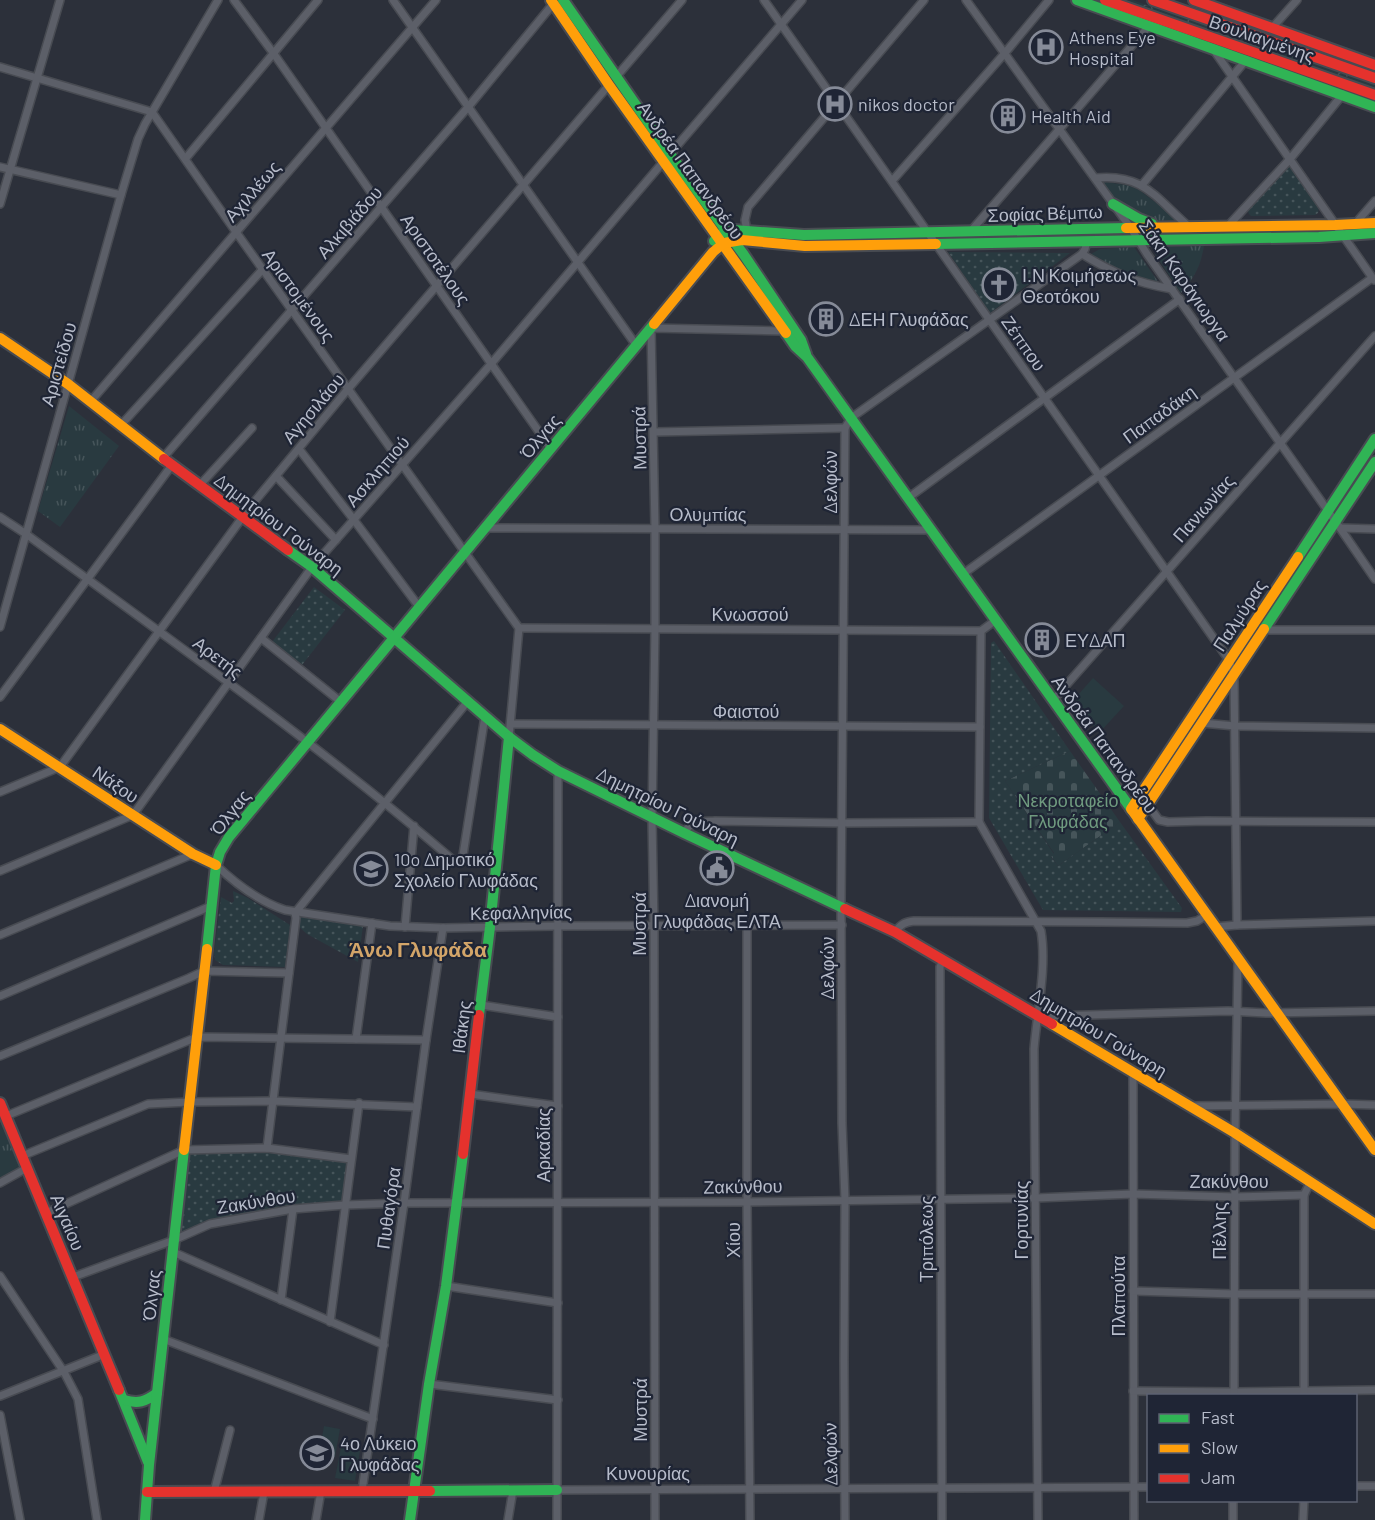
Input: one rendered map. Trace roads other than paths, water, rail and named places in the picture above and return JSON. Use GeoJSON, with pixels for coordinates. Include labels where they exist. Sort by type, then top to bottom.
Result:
{"type":"FeatureCollection","features":[{"type":"Feature","properties":{"kind":"main road"},"geometry":{"type":"LineString","coordinates":[[1077,0],[1375,107]]}},
{"type":"Feature","properties":{"kind":"main road","name":"Βουλιαγμένης"},"geometry":{"type":"LineString","coordinates":[[1105,0],[1375,95]]}},
{"type":"Feature","properties":{"kind":"main road","name":"Βουλιαγμένης"},"geometry":{"type":"LineString","coordinates":[[1153,0],[1375,78]]}},
{"type":"Feature","properties":{"kind":"main road"},"geometry":{"type":"LineString","coordinates":[[1194,0],[1373,62]]}},
{"type":"Feature","properties":{"kind":"main road","name":"Ανδρέα Παπανδρέου"},"geometry":{"type":"LineString","coordinates":[[556,1],[667,158],[801,340],[807,357]]}},
{"type":"Feature","properties":{"kind":"main road"},"geometry":{"type":"LineString","coordinates":[[1113,204],[1139,219],[1161,227]]}},
{"type":"Feature","properties":{"kind":"main road","name":"Σοφίας Βέμπω"},"geometry":{"type":"LineString","coordinates":[[725,238],[747,231],[804,235],[1375,223]]}},
{"type":"Feature","properties":{"kind":"main road","name":"Σοφίας Βέμπω"},"geometry":{"type":"LineString","coordinates":[[725,238],[805,246],[1375,233]]}},
{"type":"Feature","properties":{"kind":"main road","name":"Ανδρέα Παπανδρέου"},"geometry":{"type":"LineString","coordinates":[[725,238],[784,331],[807,357],[1375,1150]]}},
{"type":"Feature","properties":{"kind":"main road","name":"Όλγας"},"geometry":{"type":"LineString","coordinates":[[145,1520],[196,1037],[216,865],[220,852],[229,837],[695,274],[705,254],[725,238]]}},
{"type":"Feature","properties":{"kind":"main road","name":"Δημητρίου Γούναρη"},"geometry":{"type":"LineString","coordinates":[[0,338],[69,384],[168,461],[312,567],[484,716],[533,755],[558,771],[652,818],[896,932],[1235,1133],[1374,1222]]}},
{"type":"Feature","properties":{"kind":"main road","name":"Παλμύρας"},"geometry":{"type":"LineString","coordinates":[[1131,809],[1375,439]]}},
{"type":"Feature","properties":{"kind":"main road","name":"Παλμύρας"},"geometry":{"type":"LineString","coordinates":[[1138,819],[1263,630],[1338,525],[1375,462]]}},
{"type":"Feature","properties":{"kind":"main road","name":"Νάξου"},"geometry":{"type":"LineString","coordinates":[[0,729],[193,854],[216,865]]}},
{"type":"Feature","properties":{"kind":"main road","name":"Ιθάκης"},"geometry":{"type":"LineString","coordinates":[[410,1520],[457,1204],[490,927],[509,737]]}},
{"type":"Feature","properties":{"kind":"main road","name":"Αιγαίου"},"geometry":{"type":"LineString","coordinates":[[0,1103],[149,1465]]}},
{"type":"Feature","properties":{"kind":"main road"},"geometry":{"type":"LineString","coordinates":[[124,1400],[138,1404],[157,1393]]}},
{"type":"Feature","properties":{"kind":"main road","name":"Κυνουρίας"},"geometry":{"type":"LineString","coordinates":[[147,1492],[557,1490]]}},
{"type":"Feature","properties":{"kind":"street"},"geometry":{"type":"LineString","coordinates":[[0,204],[60,0]]}},
{"type":"Feature","properties":{"kind":"street","name":"Αριστείδου"},"geometry":{"type":"LineString","coordinates":[[0,627],[138,140],[145,124],[218,0]]}},
{"type":"Feature","properties":{"kind":"street","name":"Αριστοτέλους"},"geometry":{"type":"LineString","coordinates":[[234,0],[551,449]]}},
{"type":"Feature","properties":{"kind":"street"},"geometry":{"type":"LineString","coordinates":[[186,158],[318,0]]}},
{"type":"Feature","properties":{"kind":"street"},"geometry":{"type":"LineString","coordinates":[[393,0],[636,345]]}},
{"type":"Feature","properties":{"kind":"street","name":"Αχιλλέως"},"geometry":{"type":"LineString","coordinates":[[91,401],[436,0]]}},
{"type":"Feature","properties":{"kind":"street","name":"Αγησιλάου"},"geometry":{"type":"LineString","coordinates":[[60,767],[243,517],[276,476],[682,0]]}},
{"type":"Feature","properties":{"kind":"street","name":"Ζέππου"},"geometry":{"type":"LineString","coordinates":[[764,0],[1229,660],[1234,675]]}},
{"type":"Feature","properties":{"kind":"street","name":"Ασκληπιού"},"geometry":{"type":"LineString","coordinates":[[133,815],[312,567],[491,363],[802,0]]}},
{"type":"Feature","properties":{"kind":"street"},"geometry":{"type":"LineString","coordinates":[[747,231],[745,220],[748,207],[924,0]]}},
{"type":"Feature","properties":{"kind":"street","name":"Σάκη Καράγιωργα"},"geometry":{"type":"LineString","coordinates":[[966,0],[1130,227],[1375,579]]}},
{"type":"Feature","properties":{"kind":"street"},"geometry":{"type":"LineString","coordinates":[[892,181],[1049,0]]}},
{"type":"Feature","properties":{"kind":"street"},"geometry":{"type":"LineString","coordinates":[[1272,28],[1297,0]]}},
{"type":"Feature","properties":{"kind":"street","name":"Αλκιβιάδου"},"geometry":{"type":"LineString","coordinates":[[0,697],[87,579],[168,461],[556,1]]}},
{"type":"Feature","properties":{"kind":"street"},"geometry":{"type":"LineString","coordinates":[[970,232],[1149,26]]}},
{"type":"Feature","properties":{"kind":"street"},"geometry":{"type":"LineString","coordinates":[[1212,49],[1374,280]]}},
{"type":"Feature","properties":{"kind":"street"},"geometry":{"type":"LineString","coordinates":[[1142,185],[1246,60]]}},
{"type":"Feature","properties":{"kind":"street"},"geometry":{"type":"LineString","coordinates":[[0,67],[152,112]]}},
{"type":"Feature","properties":{"kind":"street"},"geometry":{"type":"LineString","coordinates":[[1228,226],[1290,159],[1343,94]]}},
{"type":"Feature","properties":{"kind":"street","name":"Αριστομένους"},"geometry":{"type":"LineString","coordinates":[[152,112],[465,553]]}},
{"type":"Feature","properties":{"kind":"street"},"geometry":{"type":"LineString","coordinates":[[0,167],[121,195]]}},
{"type":"Feature","properties":{"kind":"street"},"geometry":{"type":"LineString","coordinates":[[1095,178],[1120,178],[1142,185],[1188,226]]}},
{"type":"Feature","properties":{"kind":"street"},"geometry":{"type":"LineString","coordinates":[[1355,224],[1375,201]]}},
{"type":"Feature","properties":{"kind":"street"},"geometry":{"type":"LineString","coordinates":[[851,418],[1082,254],[1087,241]]}},
{"type":"Feature","properties":{"kind":"street"},"geometry":{"type":"LineString","coordinates":[[1082,254],[1119,275],[1156,287],[1172,289]]}},
{"type":"Feature","properties":{"kind":"street"},"geometry":{"type":"LineString","coordinates":[[121,425],[263,269]]}},
{"type":"Feature","properties":{"kind":"street","name":"Παπαδάκη"},"geometry":{"type":"LineString","coordinates":[[963,574],[1374,280]]}},
{"type":"Feature","properties":{"kind":"street"},"geometry":{"type":"LineString","coordinates":[[908,498],[1180,299]]}},
{"type":"Feature","properties":{"kind":"street"},"geometry":{"type":"LineString","coordinates":[[651,328],[784,331]]}},
{"type":"Feature","properties":{"kind":"street","name":"Μυστρά"},"geometry":{"type":"LineString","coordinates":[[651,328],[655,529],[652,818],[655,1520]]}},
{"type":"Feature","properties":{"kind":"street","name":"Πανιωνίας"},"geometry":{"type":"LineString","coordinates":[[1053,699],[1375,336]]}},
{"type":"Feature","properties":{"kind":"street","name":"Δελφών"},"geometry":{"type":"LineString","coordinates":[[845,1520],[845,1200],[841,906],[845,428],[851,418]]}},
{"type":"Feature","properties":{"kind":"street"},"geometry":{"type":"LineString","coordinates":[[200,485],[252,428]]}},
{"type":"Feature","properties":{"kind":"street"},"geometry":{"type":"LineString","coordinates":[[654,432],[845,428]]}},
{"type":"Feature","properties":{"kind":"street"},"geometry":{"type":"LineString","coordinates":[[299,449],[420,608]]}},
{"type":"Feature","properties":{"kind":"street"},"geometry":{"type":"LineString","coordinates":[[276,476],[336,540]]}},
{"type":"Feature","properties":{"kind":"street","name":"Αρετής"},"geometry":{"type":"LineString","coordinates":[[0,517],[308,743],[414,826],[453,860],[458,861],[462,855],[484,716]]}},
{"type":"Feature","properties":{"kind":"street"},"geometry":{"type":"LineString","coordinates":[[1338,525],[1375,529]]}},
{"type":"Feature","properties":{"kind":"street","name":"Ολυμπίας"},"geometry":{"type":"LineString","coordinates":[[485,528],[931,530]]}},
{"type":"Feature","properties":{"kind":"street"},"geometry":{"type":"LineString","coordinates":[[465,553],[519,628]]}},
{"type":"Feature","properties":{"kind":"street"},"geometry":{"type":"LineString","coordinates":[[684,833],[687,827],[697,822],[980,822],[981,631],[996,620]]}},
{"type":"Feature","properties":{"kind":"street","name":"Κνωσσού"},"geometry":{"type":"LineString","coordinates":[[519,628],[981,631]]}},
{"type":"Feature","properties":{"kind":"street","name":"Ιθάκης"},"geometry":{"type":"LineString","coordinates":[[509,737],[519,628]]}},
{"type":"Feature","properties":{"kind":"street"},"geometry":{"type":"LineString","coordinates":[[1263,630],[1375,630]]}},
{"type":"Feature","properties":{"kind":"street"},"geometry":{"type":"LineString","coordinates":[[261,638],[341,702]]}},
{"type":"Feature","properties":{"kind":"street"},"geometry":{"type":"LineString","coordinates":[[1234,675],[1237,925]]}},
{"type":"Feature","properties":{"kind":"street"},"geometry":{"type":"LineString","coordinates":[[267,1148],[282,1038],[295,913],[468,701]]}},
{"type":"Feature","properties":{"kind":"street"},"geometry":{"type":"LineString","coordinates":[[1202,723],[1235,726],[1375,728]]}},
{"type":"Feature","properties":{"kind":"street","name":"Φαιστού"},"geometry":{"type":"LineString","coordinates":[[511,724],[980,727]]}},
{"type":"Feature","properties":{"kind":"street"},"geometry":{"type":"LineString","coordinates":[[0,792],[60,767]]}},
{"type":"Feature","properties":{"kind":"street","name":"Αρκαδίας"},"geometry":{"type":"LineString","coordinates":[[557,1520],[558,771]]}},
{"type":"Feature","properties":{"kind":"street"},"geometry":{"type":"LineString","coordinates":[[1148,805],[1159,820],[1168,822],[1375,822]]}},
{"type":"Feature","properties":{"kind":"street"},"geometry":{"type":"LineString","coordinates":[[0,871],[133,815]]}},
{"type":"Feature","properties":{"kind":"street","name":"Γορτυνίας"},"geometry":{"type":"LineString","coordinates":[[980,822],[1041,931],[1043,941],[1040,1016],[1034,1049],[1038,1520]]}},
{"type":"Feature","properties":{"kind":"street"},"geometry":{"type":"LineString","coordinates":[[405,927],[414,826]]}},
{"type":"Feature","properties":{"kind":"street"},"geometry":{"type":"LineString","coordinates":[[0,935],[193,854]]}},
{"type":"Feature","properties":{"kind":"street","name":"Κεφαλληνίας"},"geometry":{"type":"LineString","coordinates":[[216,865],[241,887],[273,906],[295,913],[405,927],[842,925]]}},
{"type":"Feature","properties":{"kind":"street"},"geometry":{"type":"LineString","coordinates":[[0,996],[211,906]]}},
{"type":"Feature","properties":{"kind":"street"},"geometry":{"type":"LineString","coordinates":[[896,932],[906,922],[914,921],[1187,923],[1197,921],[1207,915]]}},
{"type":"Feature","properties":{"kind":"street"},"geometry":{"type":"LineString","coordinates":[[1215,927],[1375,921]]}},
{"type":"Feature","properties":{"kind":"street"},"geometry":{"type":"LineString","coordinates":[[356,1039],[372,923]]}},
{"type":"Feature","properties":{"kind":"street","name":"Χίου"},"geometry":{"type":"LineString","coordinates":[[747,925],[750,1520]]}},
{"type":"Feature","properties":{"kind":"street","name":"Πυθαγόρα"},"geometry":{"type":"LineString","coordinates":[[362,1491],[443,928]]}},
{"type":"Feature","properties":{"kind":"street","name":"Τριπόλεως"},"geometry":{"type":"LineString","coordinates":[[942,1520],[940,967],[943,959]]}},
{"type":"Feature","properties":{"kind":"street","name":"Πέλλης"},"geometry":{"type":"LineString","coordinates":[[1234,1394],[1238,959]]}},
{"type":"Feature","properties":{"kind":"street"},"geometry":{"type":"LineString","coordinates":[[0,1056],[204,970],[289,973]]}},
{"type":"Feature","properties":{"kind":"street"},"geometry":{"type":"LineString","coordinates":[[481,1005],[558,1017]]}},
{"type":"Feature","properties":{"kind":"street"},"geometry":{"type":"LineString","coordinates":[[1040,1016],[1375,1011]]}},
{"type":"Feature","properties":{"kind":"street"},"geometry":{"type":"LineString","coordinates":[[6,1116],[196,1037],[426,1040]]}},
{"type":"Feature","properties":{"kind":"street","name":"Πλαπούτα"},"geometry":{"type":"LineString","coordinates":[[1133,1072],[1134,1520]]}},
{"type":"Feature","properties":{"kind":"street"},"geometry":{"type":"LineString","coordinates":[[470,1094],[558,1106]]}},
{"type":"Feature","properties":{"kind":"street"},"geometry":{"type":"LineString","coordinates":[[22,1156],[148,1104],[189,1101],[273,1101],[417,1107]]}},
{"type":"Feature","properties":{"kind":"street"},"geometry":{"type":"LineString","coordinates":[[330,1322],[358,1103]]}},
{"type":"Feature","properties":{"kind":"street"},"geometry":{"type":"LineString","coordinates":[[1190,1106],[1375,1105]]}},
{"type":"Feature","properties":{"kind":"street"},"geometry":{"type":"LineString","coordinates":[[46,1213],[184,1150],[267,1148],[351,1159]]}},
{"type":"Feature","properties":{"kind":"street"},"geometry":{"type":"LineString","coordinates":[[0,1183],[27,1168]]}},
{"type":"Feature","properties":{"kind":"street"},"geometry":{"type":"LineString","coordinates":[[1304,1393],[1304,1195],[1310,1183]]}},
{"type":"Feature","properties":{"kind":"street","name":"Ζακύνθου"},"geometry":{"type":"LineString","coordinates":[[73,1277],[174,1240],[210,1224],[293,1209],[345,1205],[1036,1198],[1133,1194],[1235,1197],[1304,1195]]}},
{"type":"Feature","properties":{"kind":"street"},"geometry":{"type":"LineString","coordinates":[[281,1300],[293,1209]]}},
{"type":"Feature","properties":{"kind":"street"},"geometry":{"type":"LineString","coordinates":[[173,1252],[384,1345]]}},
{"type":"Feature","properties":{"kind":"street"},"geometry":{"type":"LineString","coordinates":[[0,1276],[64,1372],[78,1399],[97,1520]]}},
{"type":"Feature","properties":{"kind":"street"},"geometry":{"type":"LineString","coordinates":[[446,1286],[558,1303]]}},
{"type":"Feature","properties":{"kind":"street"},"geometry":{"type":"LineString","coordinates":[[1133,1291],[1375,1294]]}},
{"type":"Feature","properties":{"kind":"street"},"geometry":{"type":"LineString","coordinates":[[163,1339],[373,1419]]}},
{"type":"Feature","properties":{"kind":"street"},"geometry":{"type":"LineString","coordinates":[[0,1396],[105,1354]]}},
{"type":"Feature","properties":{"kind":"street"},"geometry":{"type":"LineString","coordinates":[[429,1384],[558,1400]]}},
{"type":"Feature","properties":{"kind":"street"},"geometry":{"type":"LineString","coordinates":[[1133,1391],[1234,1394],[1375,1390]]}},
{"type":"Feature","properties":{"kind":"street"},"geometry":{"type":"LineString","coordinates":[[0,1415],[20,1520]]}},
{"type":"Feature","properties":{"kind":"street"},"geometry":{"type":"LineString","coordinates":[[214,1492],[230,1430]]}},
{"type":"Feature","properties":{"kind":"street"},"geometry":{"type":"LineString","coordinates":[[1357,1486],[1375,1486]]}},
{"type":"Feature","properties":{"kind":"street","name":"Κυνουρίας"},"geometry":{"type":"LineString","coordinates":[[557,1490],[1147,1487]]}},
{"type":"Feature","properties":{"kind":"street"},"geometry":{"type":"LineString","coordinates":[[508,1520],[513,1490]]}},
{"type":"Feature","properties":{"kind":"street"},"geometry":{"type":"LineString","coordinates":[[316,1520],[321,1491]]}},
{"type":"Feature","properties":{"kind":"street"},"geometry":{"type":"LineString","coordinates":[[259,1520],[264,1492]]}},
{"type":"Feature","properties":{"kind":"street"},"geometry":{"type":"LineString","coordinates":[[1233,1502],[1233,1520]]}},
{"type":"Feature","properties":{"kind":"street"},"geometry":{"type":"LineString","coordinates":[[1304,1502],[1304,1520]]}},
{"type":"Feature","properties":{"kind":"place","name":"Athens Eye Hospital"},"geometry":{"type":"Point","coordinates":[1046,47]}},
{"type":"Feature","properties":{"kind":"place","name":"nikos doctor"},"geometry":{"type":"Point","coordinates":[835,104]}},
{"type":"Feature","properties":{"kind":"place","name":"Health Aid"},"geometry":{"type":"Point","coordinates":[1008,116]}},
{"type":"Feature","properties":{"kind":"place","name":"Ι.Ν Κοιμήσεως Θεοτόκου"},"geometry":{"type":"Point","coordinates":[999,285]}},
{"type":"Feature","properties":{"kind":"place","name":"ΔΕΗ Γλυφάδας"},"geometry":{"type":"Point","coordinates":[826,319]}},
{"type":"Feature","properties":{"kind":"place","name":"ΕΥΔΑΠ"},"geometry":{"type":"Point","coordinates":[1042,640]}},
{"type":"Feature","properties":{"kind":"place","name":"Διανομή Γλυφάδας ΕΛΤΑ"},"geometry":{"type":"Point","coordinates":[717,868]}},
{"type":"Feature","properties":{"kind":"place","name":"10o Δημοτικό Σχολείο Γλυφάδας"},"geometry":{"type":"Point","coordinates":[371,869]}},
{"type":"Feature","properties":{"kind":"place","name":"4ο Λύκειο Γλυφάδας"},"geometry":{"type":"Point","coordinates":[317,1453]}},
{"type":"Feature","properties":{"kind":"district","name":"Άνω Γλυφάδα"},"geometry":{"type":"Point","coordinates":[418,948]}},
{"type":"Feature","properties":{"kind":"park label","name":"Νεκροταφείο Γλυφάδας"},"geometry":{"type":"Point","coordinates":[1068,810]}}]}
